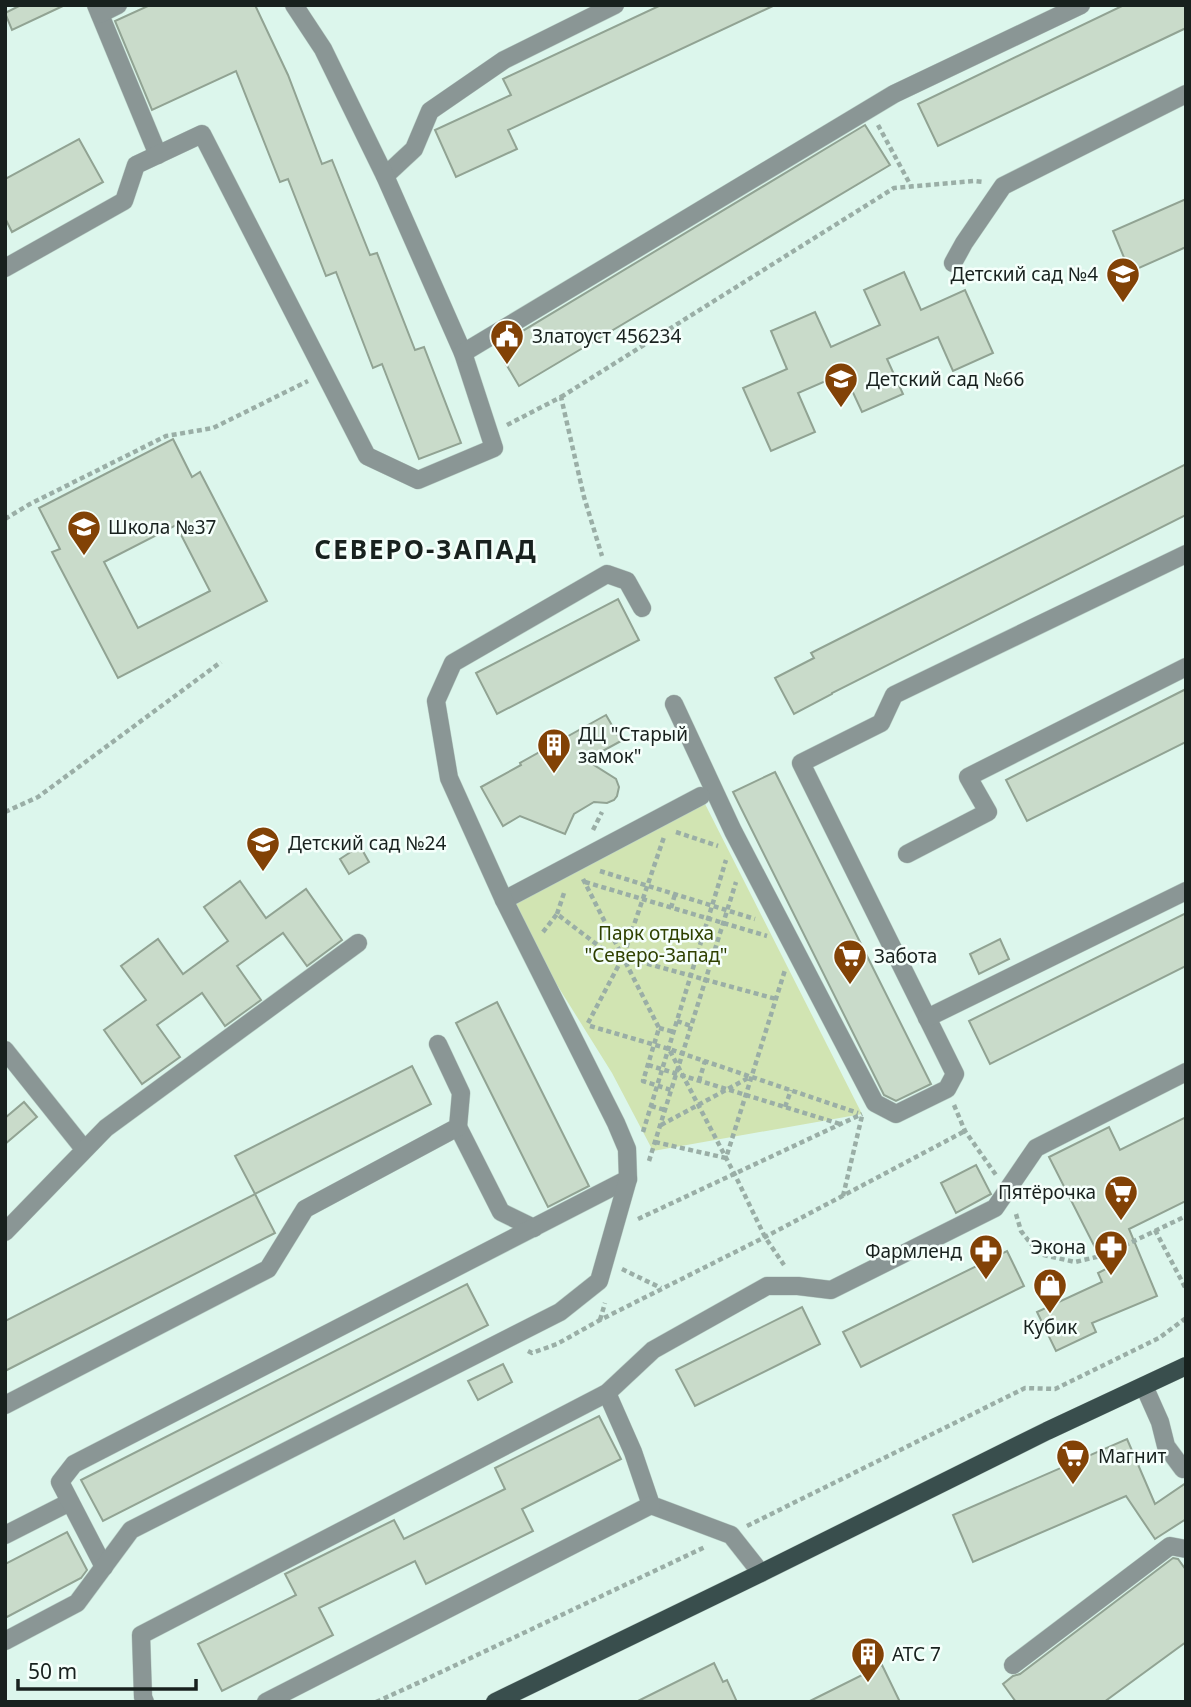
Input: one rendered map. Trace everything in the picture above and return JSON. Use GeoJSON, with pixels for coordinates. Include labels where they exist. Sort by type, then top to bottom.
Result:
{"type":"FeatureCollection","features":[{"type":"Feature","properties":{"kind":"main road"},"geometry":{"type":"LineString","coordinates":[[495,1702],[1047,1431],[1186,1366]]}},
{"type":"Feature","properties":{"kind":"lane"},"geometry":{"type":"LineString","coordinates":[[118,5],[98,9],[158,155]]}},
{"type":"Feature","properties":{"kind":"lane"},"geometry":{"type":"LineString","coordinates":[[385,176],[414,149],[430,111],[504,60],[615,5]]}},
{"type":"Feature","properties":{"kind":"lane"},"geometry":{"type":"LineString","coordinates":[[463,353],[894,94],[1081,5]]}},
{"type":"Feature","properties":{"kind":"lane"},"geometry":{"type":"LineString","coordinates":[[5,268],[124,201],[136,165],[202,134],[367,456],[418,480],[494,448],[463,353],[385,176],[323,49],[297,6]]}},
{"type":"Feature","properties":{"kind":"lane"},"geometry":{"type":"LineString","coordinates":[[953,263],[1003,186],[1186,94]]}},
{"type":"Feature","properties":{"kind":"lane"},"geometry":{"type":"LineString","coordinates":[[674,704],[733,831],[875,1103],[896,1114],[947,1089],[955,1074],[801,763],[881,723],[894,695],[1186,554]]}},
{"type":"Feature","properties":{"kind":"lane"},"geometry":{"type":"LineString","coordinates":[[5,1641],[77,1603],[131,1530],[560,1312],[599,1281],[628,1179],[627,1149],[504,900],[449,778],[436,701],[453,663],[607,574],[627,581],[642,608]]}},
{"type":"Feature","properties":{"kind":"lane"},"geometry":{"type":"LineString","coordinates":[[907,854],[988,811],[968,777],[1186,667]]}},
{"type":"Feature","properties":{"kind":"lane"},"geometry":{"type":"LineString","coordinates":[[504,900],[701,796]]}},
{"type":"Feature","properties":{"kind":"lane"},"geometry":{"type":"LineString","coordinates":[[928,1018],[1186,891]]}},
{"type":"Feature","properties":{"kind":"lane"},"geometry":{"type":"LineString","coordinates":[[5,1232],[106,1128],[358,943]]}},
{"type":"Feature","properties":{"kind":"lane"},"geometry":{"type":"LineString","coordinates":[[438,1044],[461,1093],[458,1127],[501,1212],[534,1227]]}},
{"type":"Feature","properties":{"kind":"lane"},"geometry":{"type":"LineString","coordinates":[[5,1050],[84,1149]]}},
{"type":"Feature","properties":{"kind":"lane"},"geometry":{"type":"LineString","coordinates":[[145,1702],[141,1635],[607,1394],[653,1350],[767,1286],[831,1290],[996,1208],[1036,1148],[1186,1072]]}},
{"type":"Feature","properties":{"kind":"lane"},"geometry":{"type":"LineString","coordinates":[[5,1405],[268,1269],[305,1209],[458,1127]]}},
{"type":"Feature","properties":{"kind":"lane"},"geometry":{"type":"LineString","coordinates":[[104,1567],[60,1482],[74,1464],[628,1179]]}},
{"type":"Feature","properties":{"kind":"lane"},"geometry":{"type":"LineString","coordinates":[[1144,1386],[1160,1422],[1166,1446],[1183,1469]]}},
{"type":"Feature","properties":{"kind":"lane"},"geometry":{"type":"LineString","coordinates":[[607,1394],[633,1452],[651,1505]]}},
{"type":"Feature","properties":{"kind":"lane"},"geometry":{"type":"LineString","coordinates":[[5,1535],[70,1502]]}},
{"type":"Feature","properties":{"kind":"lane"},"geometry":{"type":"LineString","coordinates":[[266,1702],[651,1505],[731,1535],[761,1573]]}},
{"type":"Feature","properties":{"kind":"lane"},"geometry":{"type":"LineString","coordinates":[[1013,1665],[1170,1546],[1186,1549]]}},
{"type":"Feature","properties":{"kind":"path"},"geometry":{"type":"LineString","coordinates":[[870,109],[911,186]]}},
{"type":"Feature","properties":{"kind":"path"},"geometry":{"type":"LineString","coordinates":[[490,434],[561,397],[894,188],[974,181],[1003,186]]}},
{"type":"Feature","properties":{"kind":"path"},"geometry":{"type":"LineString","coordinates":[[5,519],[166,436],[213,428],[325,373]]}},
{"type":"Feature","properties":{"kind":"path"},"geometry":{"type":"LineString","coordinates":[[561,397],[584,497],[607,574]]}},
{"type":"Feature","properties":{"kind":"path"},"geometry":{"type":"LineString","coordinates":[[5,812],[38,797],[221,662]]}},
{"type":"Feature","properties":{"kind":"path"},"geometry":{"type":"LineString","coordinates":[[643,1132],[663,1069],[669,1049],[674,1032],[677,1021],[729,849],[667,829],[623,957],[587,1025],[669,1049],[862,1114]]}},
{"type":"Feature","properties":{"kind":"path"},"geometry":{"type":"LineString","coordinates":[[574,863],[659,1028],[643,1082],[671,1090]]}},
{"type":"Feature","properties":{"kind":"path"},"geometry":{"type":"LineString","coordinates":[[574,863],[766,922]]}},
{"type":"Feature","properties":{"kind":"path"},"geometry":{"type":"LineString","coordinates":[[653,1151],[739,871]]}},
{"type":"Feature","properties":{"kind":"path"},"geometry":{"type":"LineString","coordinates":[[585,882],[775,939]]}},
{"type":"Feature","properties":{"kind":"path"},"geometry":{"type":"LineString","coordinates":[[671,908],[675,894]]}},
{"type":"Feature","properties":{"kind":"path"},"geometry":{"type":"LineString","coordinates":[[540,937],[557,914],[608,953],[776,999]]}},
{"type":"Feature","properties":{"kind":"path"},"geometry":{"type":"LineString","coordinates":[[726,1158],[787,963]]}},
{"type":"Feature","properties":{"kind":"path"},"geometry":{"type":"LineString","coordinates":[[677,1021],[691,1026]]}},
{"type":"Feature","properties":{"kind":"path"},"geometry":{"type":"LineString","coordinates":[[659,1028],[674,1032]]}},
{"type":"Feature","properties":{"kind":"path"},"geometry":{"type":"LineString","coordinates":[[669,1049],[765,1237],[798,1286]]}},
{"type":"Feature","properties":{"kind":"path"},"geometry":{"type":"LineString","coordinates":[[699,1081],[705,1062]]}},
{"type":"Feature","properties":{"kind":"path"},"geometry":{"type":"LineString","coordinates":[[648,1065],[679,1072],[699,1081],[841,1125]]}},
{"type":"Feature","properties":{"kind":"path"},"geometry":{"type":"LineString","coordinates":[[661,1125],[751,1077]]}},
{"type":"Feature","properties":{"kind":"path"},"geometry":{"type":"LineString","coordinates":[[947,1089],[965,1131],[1008,1189],[1021,1231],[1039,1254],[1076,1262],[1105,1255],[1186,1216]]}},
{"type":"Feature","properties":{"kind":"path"},"geometry":{"type":"LineString","coordinates":[[785,1107],[791,1090]]}},
{"type":"Feature","properties":{"kind":"path"},"geometry":{"type":"LineString","coordinates":[[651,1106],[665,1110]]}},
{"type":"Feature","properties":{"kind":"path"},"geometry":{"type":"LineString","coordinates":[[628,1224],[862,1114]]}},
{"type":"Feature","properties":{"kind":"path"},"geometry":{"type":"LineString","coordinates":[[843,1197],[862,1114]]}},
{"type":"Feature","properties":{"kind":"path"},"geometry":{"type":"LineString","coordinates":[[506,1339],[533,1353],[557,1344],[965,1131]]}},
{"type":"Feature","properties":{"kind":"path"},"geometry":{"type":"LineString","coordinates":[[655,1142],[726,1158]]}},
{"type":"Feature","properties":{"kind":"path"},"geometry":{"type":"LineString","coordinates":[[1155,1230],[1186,1289]]}},
{"type":"Feature","properties":{"kind":"path"},"geometry":{"type":"LineString","coordinates":[[615,1266],[662,1289]]}},
{"type":"Feature","properties":{"kind":"path"},"geometry":{"type":"LineString","coordinates":[[376,1702],[731,1535],[1025,1388],[1055,1389],[1159,1338],[1186,1318]]}},
{"type":"Feature","properties":{"kind":"green space","name":"Парк отдыха \"Северо-Запад\""},"geometry":{"type":"Polygon","coordinates":[[[701,796],[862,1114],[653,1151],[612,1073],[504,900],[701,796]]]}},
{"type":"Feature","properties":{"kind":"building"},"geometry":{"type":"Polygon","coordinates":[[[21,5],[65,5],[12,30],[5,13],[21,5]]]}},
{"type":"Feature","properties":{"kind":"building"},"geometry":{"type":"Polygon","coordinates":[[[150,5],[255,5],[288,75],[322,164],[332,160],[370,255],[377,253],[415,350],[424,347],[461,443],[419,459],[382,364],[373,368],[336,272],[326,276],[288,179],[280,182],[236,71],[152,110],[115,21],[150,5]]]}},
{"type":"Feature","properties":{"kind":"building"},"geometry":{"type":"Polygon","coordinates":[[[661,5],[775,5],[508,130],[517,149],[456,177],[435,130],[511,95],[503,79],[661,5]]]}},
{"type":"Feature","properties":{"kind":"building"},"geometry":{"type":"Polygon","coordinates":[[[1124,5],[1186,5],[1186,28],[938,146],[918,104],[1124,5]]]}},
{"type":"Feature","properties":{"kind":"building"},"geometry":{"type":"Polygon","coordinates":[[[865,125],[890,165],[519,386],[496,347],[865,125]]]}},
{"type":"Feature","properties":{"kind":"building"},"geometry":{"type":"Polygon","coordinates":[[[79,139],[103,182],[12,232],[5,218],[5,179],[79,139]]]}},
{"type":"Feature","properties":{"kind":"building"},"geometry":{"type":"Polygon","coordinates":[[[1186,199],[1186,247],[1130,272],[1113,231],[1186,199]]]}},
{"type":"Feature","properties":{"kind":"building"},"geometry":{"type":"Polygon","coordinates":[[[904,272],[921,310],[965,290],[993,353],[953,371],[938,337],[887,359],[903,394],[862,412],[844,373],[798,393],[815,432],[771,451],[743,388],[787,369],[771,331],[815,312],[831,347],[880,325],[864,290],[904,272]]]}},
{"type":"Feature","properties":{"kind":"building","name":"Школа №37"},"geometry":{"type":"Polygon","coordinates":[[[173,439],[192,477],[200,472],[267,601],[118,678],[52,552],[60,549],[39,508],[173,439]],[[176,525],[104,562],[138,628],[210,591],[176,525]]]}},
{"type":"Feature","properties":{"kind":"building"},"geometry":{"type":"Polygon","coordinates":[[[1186,464],[1186,515],[794,714],[775,678],[814,658],[811,653],[1186,464]]]}},
{"type":"Feature","properties":{"kind":"building"},"geometry":{"type":"Polygon","coordinates":[[[618,599],[639,640],[497,714],[476,673],[618,599]]]}},
{"type":"Feature","properties":{"kind":"building"},"geometry":{"type":"Polygon","coordinates":[[[1186,689],[1186,742],[1027,821],[1006,780],[1186,689]]]}},
{"type":"Feature","properties":{"kind":"building","name":"ДЦ \"Старый замок\""},"geometry":{"type":"Polygon","coordinates":[[[606,715],[621,741],[586,760],[616,779],[619,787],[614,800],[607,803],[594,802],[574,814],[565,834],[520,816],[503,826],[481,787],[606,715]]]}},
{"type":"Feature","properties":{"kind":"building"},"geometry":{"type":"Polygon","coordinates":[[[775,772],[931,1084],[896,1101],[884,1095],[733,792],[775,772]]]}},
{"type":"Feature","properties":{"kind":"building"},"geometry":{"type":"Polygon","coordinates":[[[360,846],[369,862],[349,874],[340,859],[360,846]]]}},
{"type":"Feature","properties":{"kind":"building"},"geometry":{"type":"Polygon","coordinates":[[[240,881],[266,918],[306,889],[342,940],[307,966],[283,933],[237,966],[261,1000],[225,1026],[202,993],[157,1025],[180,1057],[142,1084],[104,1030],[146,1000],[121,966],[158,939],[183,974],[228,941],[204,907],[240,881]]]}},
{"type":"Feature","properties":{"kind":"building"},"geometry":{"type":"Polygon","coordinates":[[[1186,913],[1186,966],[990,1064],[969,1021],[1186,913]]]}},
{"type":"Feature","properties":{"kind":"building"},"geometry":{"type":"Polygon","coordinates":[[[1000,939],[1009,959],[979,974],[970,954],[1000,939]]]}},
{"type":"Feature","properties":{"kind":"building"},"geometry":{"type":"Polygon","coordinates":[[[497,1002],[589,1186],[548,1207],[456,1023],[497,1002]]]}},
{"type":"Feature","properties":{"kind":"building"},"geometry":{"type":"Polygon","coordinates":[[[412,1066],[431,1104],[255,1194],[235,1156],[412,1066]]]}},
{"type":"Feature","properties":{"kind":"building"},"geometry":{"type":"Polygon","coordinates":[[[24,1102],[37,1117],[5,1144],[5,1118],[24,1102]]]}},
{"type":"Feature","properties":{"kind":"building"},"geometry":{"type":"Polygon","coordinates":[[[1186,1117],[1186,1201],[1129,1229],[1157,1296],[1092,1323],[1096,1332],[1056,1351],[1037,1312],[1102,1282],[1098,1273],[1106,1269],[1049,1157],[1109,1127],[1120,1150],[1186,1117]]]}},
{"type":"Feature","properties":{"kind":"building"},"geometry":{"type":"Polygon","coordinates":[[[976,1165],[991,1194],[956,1213],[941,1183],[976,1165]]]}},
{"type":"Feature","properties":{"kind":"building"},"geometry":{"type":"Polygon","coordinates":[[[255,1194],[275,1233],[5,1371],[5,1321],[255,1194]]]}},
{"type":"Feature","properties":{"kind":"building"},"geometry":{"type":"Polygon","coordinates":[[[1007,1251],[1024,1286],[861,1367],[843,1332],[1007,1251]]]}},
{"type":"Feature","properties":{"kind":"building"},"geometry":{"type":"Polygon","coordinates":[[[467,1284],[488,1325],[103,1521],[81,1480],[467,1284]]]}},
{"type":"Feature","properties":{"kind":"building"},"geometry":{"type":"Polygon","coordinates":[[[802,1307],[820,1344],[695,1406],[676,1370],[802,1307]]]}},
{"type":"Feature","properties":{"kind":"building"},"geometry":{"type":"Polygon","coordinates":[[[503,1364],[512,1382],[478,1400],[468,1381],[503,1364]]]}},
{"type":"Feature","properties":{"kind":"building"},"geometry":{"type":"Polygon","coordinates":[[[599,1416],[621,1459],[522,1509],[533,1531],[426,1584],[415,1561],[319,1608],[333,1635],[222,1691],[198,1644],[296,1595],[285,1574],[394,1520],[404,1539],[505,1489],[495,1468],[599,1416]]]}},
{"type":"Feature","properties":{"kind":"building"},"geometry":{"type":"Polygon","coordinates":[[[1127,1439],[1155,1504],[1186,1483],[1186,1519],[1155,1539],[1126,1496],[973,1562],[953,1515],[1127,1439]]]}},
{"type":"Feature","properties":{"kind":"building"},"geometry":{"type":"Polygon","coordinates":[[[67,1532],[87,1570],[81,1578],[5,1618],[5,1564],[67,1532]]]}},
{"type":"Feature","properties":{"kind":"building"},"geometry":{"type":"Polygon","coordinates":[[[1173,1558],[1178,1559],[1186,1570],[1186,1642],[1104,1702],[1016,1702],[1003,1684],[1173,1558]]]}},
{"type":"Feature","properties":{"kind":"building"},"geometry":{"type":"Polygon","coordinates":[[[714,1663],[723,1682],[727,1680],[737,1702],[636,1702],[714,1663]]]}},
{"type":"Feature","properties":{"kind":"building","name":"АТС 7"},"geometry":{"type":"Polygon","coordinates":[[[882,1665],[900,1702],[808,1702],[882,1665]]]}},
{"type":"Feature","properties":{"kind":"place","name":"Детский сад №4"},"geometry":{"type":"Point","coordinates":[1123,304]}},
{"type":"Feature","properties":{"kind":"place","name":"Златоуст 456234"},"geometry":{"type":"Point","coordinates":[507,366]}},
{"type":"Feature","properties":{"kind":"place","name":"Детский сад №66"},"geometry":{"type":"Point","coordinates":[841,409]}},
{"type":"Feature","properties":{"kind":"place","name":"Школа №37"},"geometry":{"type":"Point","coordinates":[84,557]}},
{"type":"Feature","properties":{"kind":"place","name":"ДЦ \"Старый замок\""},"geometry":{"type":"Point","coordinates":[554,775]}},
{"type":"Feature","properties":{"kind":"place","name":"Детский сад №24"},"geometry":{"type":"Point","coordinates":[263,873]}},
{"type":"Feature","properties":{"kind":"place","name":"Забота"},"geometry":{"type":"Point","coordinates":[850,986]}},
{"type":"Feature","properties":{"kind":"place","name":"Пятёрочка"},"geometry":{"type":"Point","coordinates":[1121,1222]}},
{"type":"Feature","properties":{"kind":"place","name":"Экона"},"geometry":{"type":"Point","coordinates":[1111,1277]}},
{"type":"Feature","properties":{"kind":"place","name":"Фармленд"},"geometry":{"type":"Point","coordinates":[986,1281]}},
{"type":"Feature","properties":{"kind":"place","name":"Кубик"},"geometry":{"type":"Point","coordinates":[1050,1315]}},
{"type":"Feature","properties":{"kind":"place","name":"Магнит"},"geometry":{"type":"Point","coordinates":[1073,1486]}},
{"type":"Feature","properties":{"kind":"place","name":"АТС 7"},"geometry":{"type":"Point","coordinates":[868,1684]}},
{"type":"Feature","properties":{"kind":"district","name":"СЕВЕРО-ЗАПАД"},"geometry":{"type":"Point","coordinates":[426,549]}}]}
